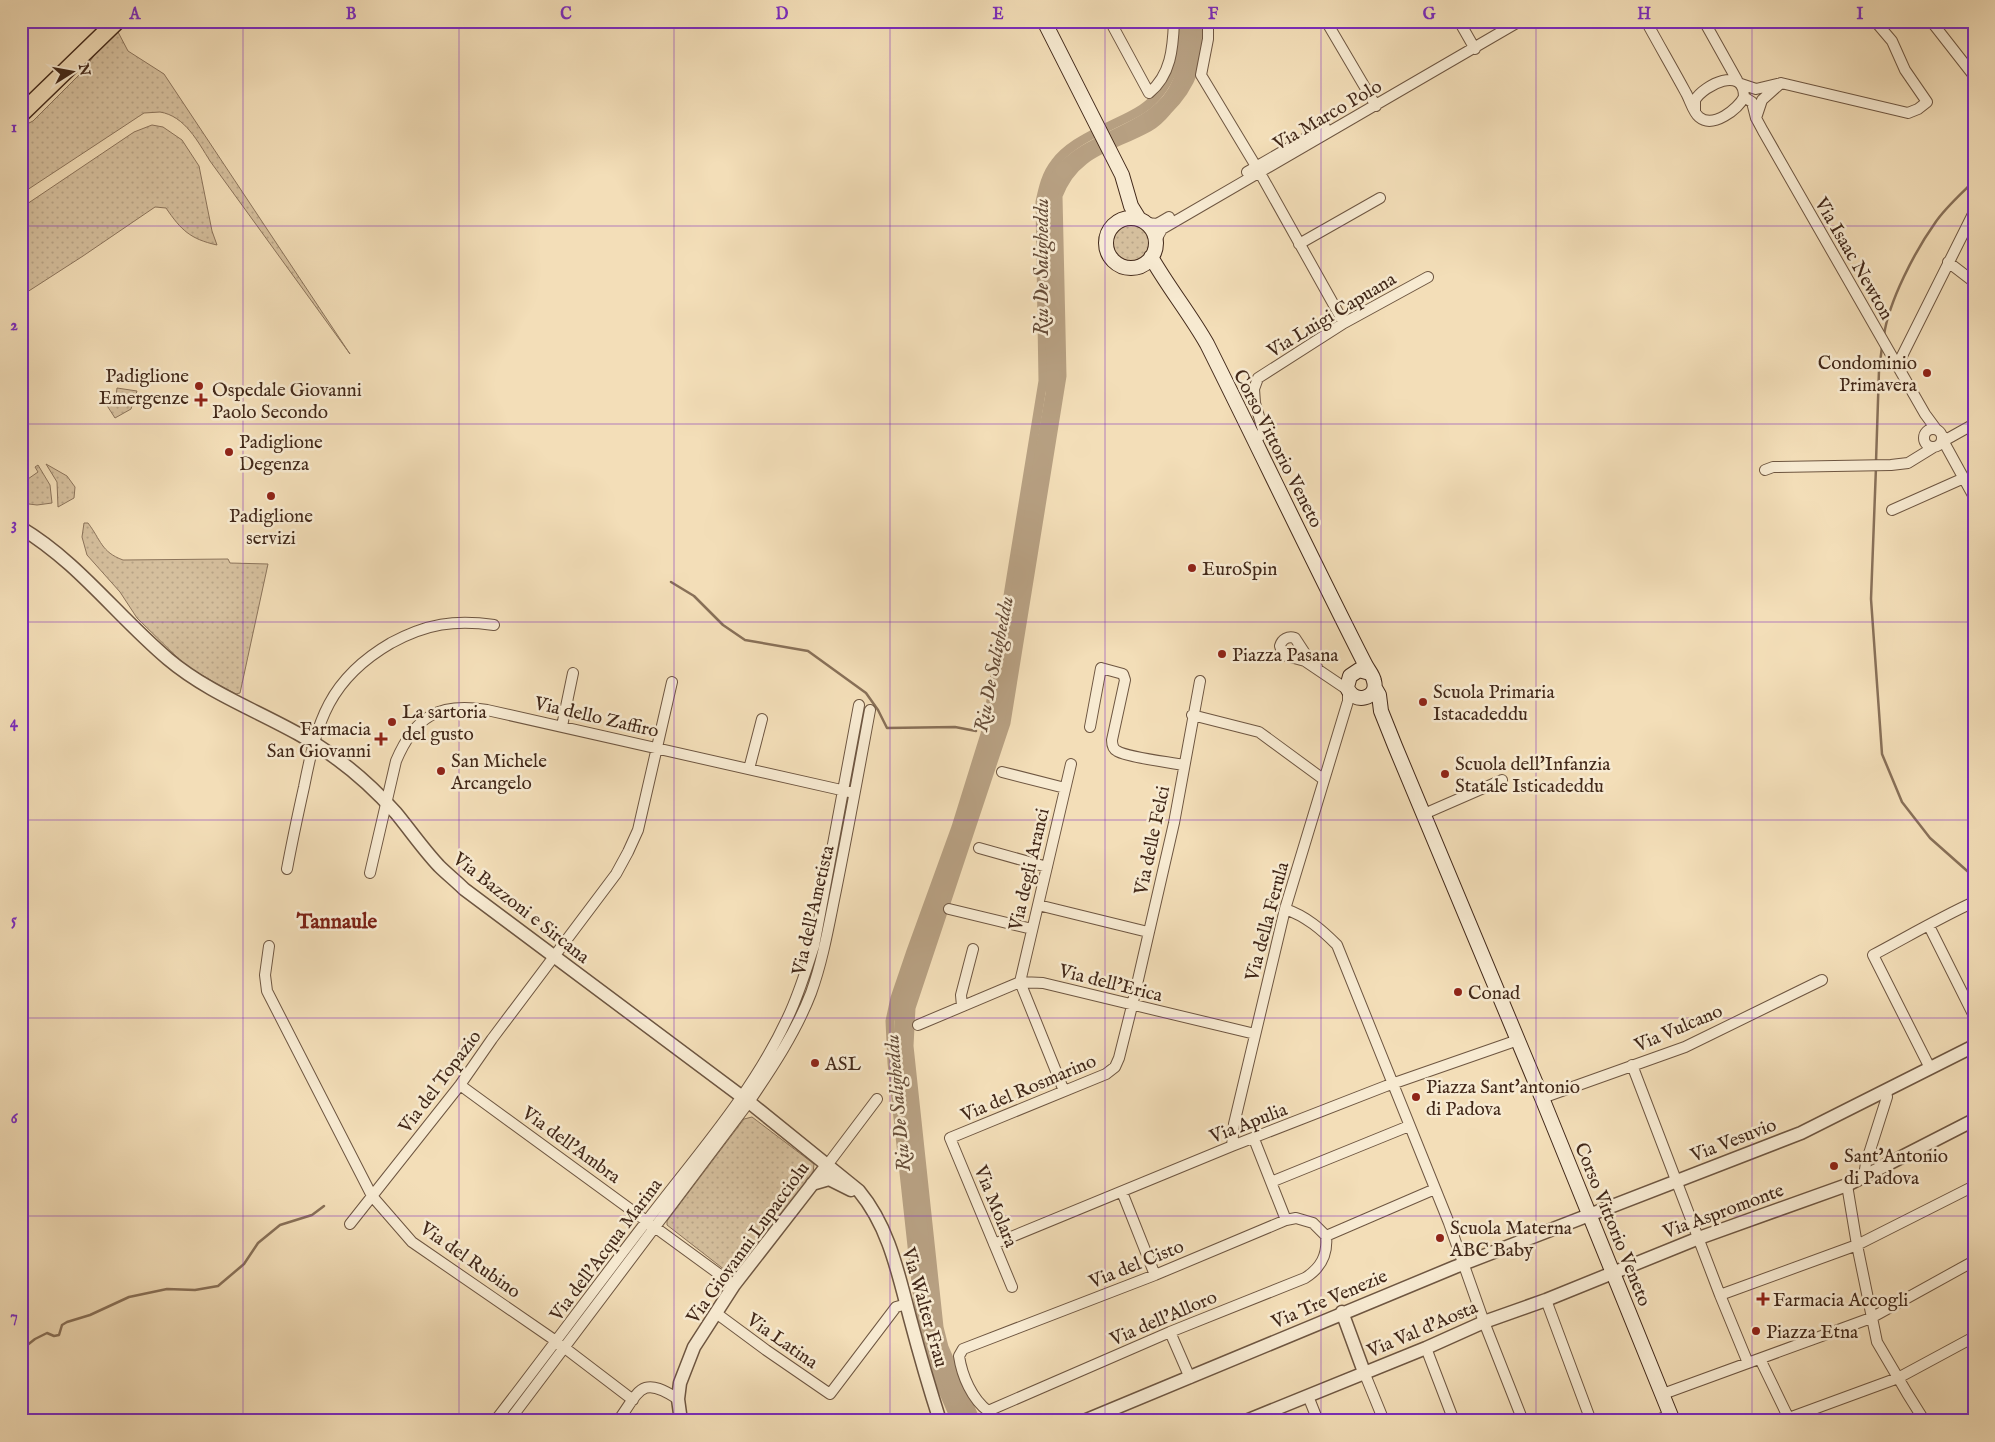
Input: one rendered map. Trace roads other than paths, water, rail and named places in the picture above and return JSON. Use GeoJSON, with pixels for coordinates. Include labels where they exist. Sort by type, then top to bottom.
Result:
{"type":"FeatureCollection","features":[{"type":"Feature","properties":{"kind":"highway"},"geometry":{"type":"LineString","coordinates":[[21,114],[117,21]]}},
{"type":"Feature","properties":{"kind":"main road"},"geometry":{"type":"LineString","coordinates":[[1044,21],[1122,175],[1131,206],[1151,228],[1156,240],[1156,246],[1146,263],[1132,268],[1117,263],[1108,251],[1106,243],[1112,227],[1125,219],[1143,221]]}},
{"type":"Feature","properties":{"kind":"main road"},"geometry":{"type":"LineString","coordinates":[[1119,221],[1125,208],[1126,190]]}},
{"type":"Feature","properties":{"kind":"main road","name":"Corso Vittorio Veneto"},"geometry":{"type":"LineString","coordinates":[[1151,257],[1169,288],[1199,330],[1348,630],[1374,678],[1358,696]]}},
{"type":"Feature","properties":{"kind":"main road","name":"Corso Vittorio Veneto"},"geometry":{"type":"LineString","coordinates":[[1132,268],[1150,272],[1169,288]]}},
{"type":"Feature","properties":{"kind":"main road","name":"Corso Vittorio Veneto"},"geometry":{"type":"LineString","coordinates":[[1348,630],[1354,656],[1352,674],[1347,684],[1358,696],[1372,700],[1381,711],[1542,1098],[1672,1418]]}},
{"type":"Feature","properties":{"kind":"main road"},"geometry":{"type":"LineString","coordinates":[[1352,674],[1362,670],[1370,673]]}},
{"type":"Feature","properties":{"kind":"street"},"geometry":{"type":"LineString","coordinates":[[1110,21],[1149,93],[1161,80],[1170,64],[1174,21]]}},
{"type":"Feature","properties":{"kind":"street"},"geometry":{"type":"LineString","coordinates":[[1208,21],[1208,39],[1201,75],[1258,170],[1344,323]]}},
{"type":"Feature","properties":{"kind":"street"},"geometry":{"type":"LineString","coordinates":[[1326,21],[1374,103]]}},
{"type":"Feature","properties":{"kind":"street"},"geometry":{"type":"LineString","coordinates":[[1459,21],[1474,46]]}},
{"type":"Feature","properties":{"kind":"street","name":"Via Marco Polo"},"geometry":{"type":"LineString","coordinates":[[1474,46],[1507,21]]}},
{"type":"Feature","properties":{"kind":"street","name":"Via Marco Polo"},"geometry":{"type":"LineString","coordinates":[[1156,240],[1162,229],[1258,170],[1520,21]]}},
{"type":"Feature","properties":{"kind":"street"},"geometry":{"type":"LineString","coordinates":[[1646,21],[1695,111],[1704,120],[1712,120],[1744,108],[1756,118],[1762,100],[1781,83]]}},
{"type":"Feature","properties":{"kind":"street"},"geometry":{"type":"LineString","coordinates":[[1704,21],[1739,82],[1744,97]]}},
{"type":"Feature","properties":{"kind":"street"},"geometry":{"type":"LineString","coordinates":[[1695,111],[1695,100],[1698,95],[1723,81],[1739,82],[1756,88],[1781,83],[1913,111],[1927,102],[1905,70],[1892,41],[1875,21]]}},
{"type":"Feature","properties":{"kind":"street"},"geometry":{"type":"LineString","coordinates":[[1931,21],[1974,76]]}},
{"type":"Feature","properties":{"kind":"street"},"geometry":{"type":"LineString","coordinates":[[1735,110],[1744,97],[1770,92]]}},
{"type":"Feature","properties":{"kind":"street"},"geometry":{"type":"LineString","coordinates":[[1686,93],[1698,95]]}},
{"type":"Feature","properties":{"kind":"street","name":"Via Isaac Newton"},"geometry":{"type":"LineString","coordinates":[[1744,97],[1752,102],[1756,118],[1925,414],[1931,430]]}},
{"type":"Feature","properties":{"kind":"street","name":"Via Marco Polo"},"geometry":{"type":"LineString","coordinates":[[1143,221],[1157,224],[1258,170]]}},
{"type":"Feature","properties":{"kind":"street"},"geometry":{"type":"LineString","coordinates":[[1299,244],[1380,198]]}},
{"type":"Feature","properties":{"kind":"street"},"geometry":{"type":"LineString","coordinates":[[1897,366],[1974,212]]}},
{"type":"Feature","properties":{"kind":"street"},"geometry":{"type":"LineString","coordinates":[[1948,262],[1974,282]]}},
{"type":"Feature","properties":{"kind":"street","name":"Via Luigi Capuana"},"geometry":{"type":"LineString","coordinates":[[1255,440],[1261,435],[1263,430],[1255,403],[1254,389],[1258,378],[1344,323],[1428,277]]}},
{"type":"Feature","properties":{"kind":"street"},"geometry":{"type":"LineString","coordinates":[[1765,470],[1773,467],[1908,463],[1934,445],[1974,424]]}},
{"type":"Feature","properties":{"kind":"street"},"geometry":{"type":"LineString","coordinates":[[1934,445],[1941,434],[1931,430],[1924,440],[1934,445],[1946,446],[1974,497]]}},
{"type":"Feature","properties":{"kind":"street"},"geometry":{"type":"LineString","coordinates":[[1892,510],[1964,478]]}},
{"type":"Feature","properties":{"kind":"street","name":"Via Bazzoni e Sircana"},"geometry":{"type":"LineString","coordinates":[[21,528],[58,552],[167,658],[200,683],[290,728],[313,742],[358,775],[386,803],[439,866],[464,889],[828,1164]]}},
{"type":"Feature","properties":{"kind":"street"},"geometry":{"type":"LineString","coordinates":[[287,870],[313,742],[322,714],[341,685],[362,663],[381,649],[403,637],[426,628],[469,621],[494,625]]}},
{"type":"Feature","properties":{"kind":"street"},"geometry":{"type":"LineString","coordinates":[[1317,667],[1292,656],[1286,656],[1281,652],[1282,640],[1288,637],[1295,638],[1317,667],[1358,696]]}},
{"type":"Feature","properties":{"kind":"street"},"geometry":{"type":"LineString","coordinates":[[1292,656],[1298,653],[1300,647]]}},
{"type":"Feature","properties":{"kind":"street"},"geometry":{"type":"LineString","coordinates":[[1090,727],[1101,668],[1123,674],[1125,680],[1112,740],[1114,748],[1117,751],[1134,756],[1184,765]]}},
{"type":"Feature","properties":{"kind":"street"},"geometry":{"type":"LineString","coordinates":[[562,726],[574,673]]}},
{"type":"Feature","properties":{"kind":"street"},"geometry":{"type":"LineString","coordinates":[[1330,677],[1339,678],[1352,674]]}},
{"type":"Feature","properties":{"kind":"street","name":"Via delle Felci"},"geometry":{"type":"LineString","coordinates":[[1132,1006],[1174,823],[1192,715],[1200,681]]}},
{"type":"Feature","properties":{"kind":"street","name":"Via del Topazio"},"geometry":{"type":"LineString","coordinates":[[350,1224],[460,1084],[489,1037],[554,958],[616,874],[638,830],[672,682]]}},
{"type":"Feature","properties":{"kind":"street","name":"Via della Ferula"},"geometry":{"type":"LineString","coordinates":[[1232,1146],[1234,1124],[1285,909],[1323,779],[1358,696]]}},
{"type":"Feature","properties":{"kind":"street","name":"Via dello Zaffiro"},"geometry":{"type":"LineString","coordinates":[[370,873],[396,761],[403,744],[411,731],[422,721],[450,708],[467,706],[855,793]]}},
{"type":"Feature","properties":{"kind":"street","name":"Via dell'Ametista"},"geometry":{"type":"LineString","coordinates":[[745,1100],[788,1017],[802,984],[814,946],[859,706]]}},
{"type":"Feature","properties":{"kind":"street","name":"Via dell'Ametista"},"geometry":{"type":"LineString","coordinates":[[745,1100],[779,1057],[811,993],[823,955],[870,710]]}},
{"type":"Feature","properties":{"kind":"street"},"geometry":{"type":"LineString","coordinates":[[1192,715],[1259,732],[1323,779]]}},
{"type":"Feature","properties":{"kind":"street"},"geometry":{"type":"LineString","coordinates":[[749,769],[762,719]]}},
{"type":"Feature","properties":{"kind":"street","name":"Via degli Aranci"},"geometry":{"type":"LineString","coordinates":[[1020,982],[1071,764]]}},
{"type":"Feature","properties":{"kind":"street"},"geometry":{"type":"LineString","coordinates":[[1002,772],[1066,788]]}},
{"type":"Feature","properties":{"kind":"street"},"geometry":{"type":"LineString","coordinates":[[1424,814],[1502,780]]}},
{"type":"Feature","properties":{"kind":"street"},"geometry":{"type":"LineString","coordinates":[[979,848],[1047,867]]}},
{"type":"Feature","properties":{"kind":"street"},"geometry":{"type":"LineString","coordinates":[[1930,1068],[1873,955],[1929,926],[1944,916],[1974,902]]}},
{"type":"Feature","properties":{"kind":"street"},"geometry":{"type":"LineString","coordinates":[[1038,905],[1148,932]]}},
{"type":"Feature","properties":{"kind":"street"},"geometry":{"type":"LineString","coordinates":[[949,909],[1032,929]]}},
{"type":"Feature","properties":{"kind":"street"},"geometry":{"type":"LineString","coordinates":[[1285,909],[1298,913],[1324,932],[1337,945],[1435,1189],[1523,1421]]}},
{"type":"Feature","properties":{"kind":"street"},"geometry":{"type":"LineString","coordinates":[[1929,926],[1974,1016]]}},
{"type":"Feature","properties":{"kind":"street","name":"Via del Rubino"},"geometry":{"type":"LineString","coordinates":[[269,946],[265,975],[267,991],[372,1196],[412,1242],[561,1344],[633,1400]]}},
{"type":"Feature","properties":{"kind":"street"},"geometry":{"type":"LineString","coordinates":[[962,1006],[961,995],[973,949]]}},
{"type":"Feature","properties":{"kind":"street","name":"Via Vulcano"},"geometry":{"type":"LineString","coordinates":[[1542,1098],[1685,1047],[1822,980]]}},
{"type":"Feature","properties":{"kind":"street"},"geometry":{"type":"LineString","coordinates":[[1020,982],[1064,1091]]}},
{"type":"Feature","properties":{"kind":"street","name":"Via dell'Erica"},"geometry":{"type":"LineString","coordinates":[[918,1025],[1020,982],[1043,983],[1132,1006],[1255,1034]]}},
{"type":"Feature","properties":{"kind":"street","name":"Via del Rosmarino"},"geometry":{"type":"LineString","coordinates":[[950,1138],[1106,1074],[1115,1066],[1132,1006]]}},
{"type":"Feature","properties":{"kind":"street","name":"Via Apulia"},"geometry":{"type":"LineString","coordinates":[[994,1244],[1232,1146],[1392,1084],[1518,1040]]}},
{"type":"Feature","properties":{"kind":"street","name":"Via Vesuvio"},"geometry":{"type":"LineString","coordinates":[[1590,1215],[1801,1133],[1974,1046]]}},
{"type":"Feature","properties":{"kind":"street"},"geometry":{"type":"LineString","coordinates":[[1632,1065],[1720,1296],[1748,1363]]}},
{"type":"Feature","properties":{"kind":"street","name":"Via dell'Ambra"},"geometry":{"type":"LineString","coordinates":[[460,1084],[734,1285]]}},
{"type":"Feature","properties":{"kind":"street"},"geometry":{"type":"LineString","coordinates":[[1864,1176],[1866,1163],[1887,1097],[1886,1091]]}},
{"type":"Feature","properties":{"kind":"street","name":"Via Giovanni Lupacciolu"},"geometry":{"type":"LineString","coordinates":[[681,1421],[678,1399],[680,1383],[694,1347],[734,1285],[877,1099]]}},
{"type":"Feature","properties":{"kind":"street","name":"Via dell'Acqua Marina"},"geometry":{"type":"LineString","coordinates":[[509,1421],[647,1220],[745,1100]]}},
{"type":"Feature","properties":{"kind":"street","name":"Via dell'Acqua Marina"},"geometry":{"type":"LineString","coordinates":[[495,1421],[561,1344],[655,1227],[745,1100]]}},
{"type":"Feature","properties":{"kind":"street","name":"Via Aspromonte"},"geometry":{"type":"LineString","coordinates":[[1613,1272],[1699,1238],[1846,1185],[1974,1120]]}},
{"type":"Feature","properties":{"kind":"street"},"geometry":{"type":"LineString","coordinates":[[1271,1182],[1409,1126]]}},
{"type":"Feature","properties":{"kind":"street","name":"Via Molara"},"geometry":{"type":"LineString","coordinates":[[950,1138],[1012,1288]]}},
{"type":"Feature","properties":{"kind":"street"},"geometry":{"type":"LineString","coordinates":[[1254,1139],[1286,1220]]}},
{"type":"Feature","properties":{"kind":"street","name":"Via Walter Frau"},"geometry":{"type":"LineString","coordinates":[[828,1164],[859,1191],[871,1205],[882,1224],[891,1248],[940,1421]]}},
{"type":"Feature","properties":{"kind":"street","name":"Via Walter Frau"},"geometry":{"type":"LineString","coordinates":[[812,1184],[829,1179],[840,1183],[864,1202],[871,1205]]}},
{"type":"Feature","properties":{"kind":"street"},"geometry":{"type":"LineString","coordinates":[[1846,1185],[1877,1342],[1926,1421]]}},
{"type":"Feature","properties":{"kind":"street"},"geometry":{"type":"LineString","coordinates":[[1720,1296],[1857,1245],[1974,1186]]}},
{"type":"Feature","properties":{"kind":"street"},"geometry":{"type":"LineString","coordinates":[[1326,1236],[1435,1189]]}},
{"type":"Feature","properties":{"kind":"street"},"geometry":{"type":"LineString","coordinates":[[1122,1192],[1155,1275]]}},
{"type":"Feature","properties":{"kind":"street","name":"Via Tre Venezie"},"geometry":{"type":"LineString","coordinates":[[1084,1421],[1190,1378],[1342,1312],[1590,1215]]}},
{"type":"Feature","properties":{"kind":"street","name":"Via del Cisto"},"geometry":{"type":"LineString","coordinates":[[988,1411],[977,1403],[960,1366],[958,1356],[962,1349],[1155,1275],[1286,1220],[1296,1218],[1313,1223],[1326,1236]]}},
{"type":"Feature","properties":{"kind":"street","name":"Via dell'Alloro"},"geometry":{"type":"LineString","coordinates":[[988,1411],[1170,1332],[1305,1278],[1315,1272],[1322,1263],[1327,1246],[1326,1236]]}},
{"type":"Feature","properties":{"kind":"street"},"geometry":{"type":"LineString","coordinates":[[1663,1394],[1871,1318],[1974,1261]]}},
{"type":"Feature","properties":{"kind":"street","name":"Via Val d'Aosta"},"geometry":{"type":"LineString","coordinates":[[1246,1421],[1426,1348],[1484,1322],[1546,1300],[1613,1272]]}},
{"type":"Feature","properties":{"kind":"street"},"geometry":{"type":"LineString","coordinates":[[1546,1300],[1591,1421]]}},
{"type":"Feature","properties":{"kind":"street","name":"Via Latina"},"geometry":{"type":"LineString","coordinates":[[716,1313],[830,1394],[896,1306],[907,1304]]}},
{"type":"Feature","properties":{"kind":"street"},"geometry":{"type":"LineString","coordinates":[[1342,1312],[1384,1421]]}},
{"type":"Feature","properties":{"kind":"street"},"geometry":{"type":"LineString","coordinates":[[1170,1332],[1190,1378]]}},
{"type":"Feature","properties":{"kind":"street"},"geometry":{"type":"LineString","coordinates":[[1760,1359],[1790,1419],[1898,1378],[1974,1337]]}},
{"type":"Feature","properties":{"kind":"street"},"geometry":{"type":"LineString","coordinates":[[1426,1348],[1454,1421]]}},
{"type":"Feature","properties":{"kind":"street"},"geometry":{"type":"LineString","coordinates":[[618,1421],[639,1392],[647,1387],[655,1386],[678,1399]]}},
{"type":"Feature","properties":{"kind":"street"},"geometry":{"type":"LineString","coordinates":[[1308,1396],[1318,1421]]}},
{"type":"Feature","properties":{"kind":"street"},"geometry":{"type":"LineString","coordinates":[[1654,1421],[1672,1418]]}},
{"type":"Feature","properties":{"kind":"waterway","name":"Riu De Saligheddu"},"geometry":{"type":"LineString","coordinates":[[956,1421],[929,1359],[918,1301],[892,1063],[890,1021],[895,998],[956,827],[985,734],[1043,381],[1040,202],[1044,186],[1052,167],[1070,148],[1089,136],[1142,109],[1160,92],[1167,82],[1176,58],[1181,33],[1181,21]]}},
{"type":"Feature","properties":{"kind":"waterway","name":"Riu De Saligheddu"},"geometry":{"type":"LineString","coordinates":[[966,1421],[936,1351],[930,1327],[902,1047],[902,1012],[911,980],[992,744],[999,712],[1053,394],[1050,195],[1058,176],[1074,160],[1142,123],[1157,113],[1170,99],[1180,82],[1185,67],[1190,21]]}},
{"type":"Feature","properties":{"kind":"waterway","name":"Riu De Saligheddu"},"geometry":{"type":"LineString","coordinates":[[976,1421],[944,1347],[939,1327],[909,1046],[911,1008],[1006,723],[1062,376],[1058,196],[1065,181],[1084,160],[1152,125],[1176,101],[1194,70],[1199,47],[1200,21]]}},
{"type":"Feature","properties":{"kind":"waterway"},"geometry":{"type":"LineString","coordinates":[[1884,335],[1897,292],[1919,248],[1943,212],[1974,181]]}},
{"type":"Feature","properties":{"kind":"waterway"},"geometry":{"type":"LineString","coordinates":[[1876,462],[1879,370],[1882,347]]}},
{"type":"Feature","properties":{"kind":"waterway"},"geometry":{"type":"LineString","coordinates":[[1876,467],[1871,599],[1882,754],[1902,802],[1930,838],[1974,877]]}},
{"type":"Feature","properties":{"kind":"waterway"},"geometry":{"type":"LineString","coordinates":[[671,582],[694,596],[723,625],[745,640],[808,651],[866,693],[878,710],[887,728],[955,727],[976,731]]}},
{"type":"Feature","properties":{"kind":"waterway","name":"Riu De Saligheddu"},"geometry":{"type":"LineString","coordinates":[[989,739],[992,744]]}},
{"type":"Feature","properties":{"kind":"waterway"},"geometry":{"type":"LineString","coordinates":[[21,1350],[35,1339],[47,1333],[54,1336],[59,1335],[62,1325],[67,1322],[90,1315],[129,1297],[167,1289],[195,1290],[218,1286],[244,1264],[258,1243],[280,1225],[312,1215],[324,1206]]}},
{"type":"Feature","properties":{"kind":"place","name":"Condominio Primavera"},"geometry":{"type":"Point","coordinates":[1927,373]}},
{"type":"Feature","properties":{"kind":"place","name":"Padiglione Emergenze"},"geometry":{"type":"Point","coordinates":[199,386]}},
{"type":"Feature","properties":{"kind":"place","name":"Ospedale Giovanni Paolo Secondo"},"geometry":{"type":"Point","coordinates":[201,400]}},
{"type":"Feature","properties":{"kind":"place","name":"Padiglione Degenza"},"geometry":{"type":"Point","coordinates":[229,452]}},
{"type":"Feature","properties":{"kind":"place","name":"Padiglione servizi"},"geometry":{"type":"Point","coordinates":[271,496]}},
{"type":"Feature","properties":{"kind":"place","name":"EuroSpin"},"geometry":{"type":"Point","coordinates":[1192,568]}},
{"type":"Feature","properties":{"kind":"place","name":"Piazza Pasana"},"geometry":{"type":"Point","coordinates":[1222,654]}},
{"type":"Feature","properties":{"kind":"place","name":"Scuola Primaria Istacadeddu"},"geometry":{"type":"Point","coordinates":[1423,702]}},
{"type":"Feature","properties":{"kind":"place","name":"La sartoria del gusto"},"geometry":{"type":"Point","coordinates":[392,722]}},
{"type":"Feature","properties":{"kind":"place","name":"Farmacia San Giovanni"},"geometry":{"type":"Point","coordinates":[381,739]}},
{"type":"Feature","properties":{"kind":"place","name":"San Michele Arcangelo"},"geometry":{"type":"Point","coordinates":[441,771]}},
{"type":"Feature","properties":{"kind":"place","name":"Scuola dell'Infanzia Statale Isticadeddu"},"geometry":{"type":"Point","coordinates":[1445,774]}},
{"type":"Feature","properties":{"kind":"place","name":"Conad"},"geometry":{"type":"Point","coordinates":[1458,992]}},
{"type":"Feature","properties":{"kind":"place","name":"ASL"},"geometry":{"type":"Point","coordinates":[815,1063]}},
{"type":"Feature","properties":{"kind":"place","name":"Piazza Sant'antonio di Padova"},"geometry":{"type":"Point","coordinates":[1416,1097]}},
{"type":"Feature","properties":{"kind":"place","name":"Sant'Antonio di Padova"},"geometry":{"type":"Point","coordinates":[1834,1166]}},
{"type":"Feature","properties":{"kind":"place","name":"Scuola Materna ABC Baby"},"geometry":{"type":"Point","coordinates":[1440,1238]}},
{"type":"Feature","properties":{"kind":"place","name":"Farmacia Accogli"},"geometry":{"type":"Point","coordinates":[1763,1299]}},
{"type":"Feature","properties":{"kind":"place","name":"Piazza Etna"},"geometry":{"type":"Point","coordinates":[1756,1331]}},
{"type":"Feature","properties":{"kind":"district","name":"Tannaule"},"geometry":{"type":"Point","coordinates":[337,921]}}]}
